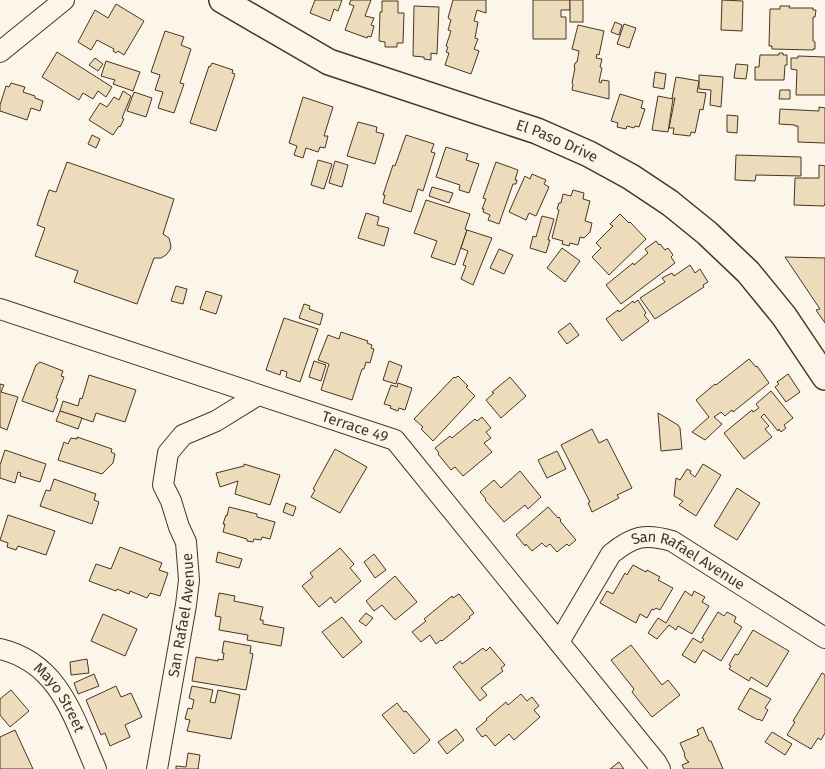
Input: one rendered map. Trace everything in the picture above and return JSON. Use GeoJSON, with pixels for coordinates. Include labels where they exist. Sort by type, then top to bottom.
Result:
{"type":"FeatureCollection","features":[{"type":"Feature","properties":{"kind":"street"},"geometry":{"type":"LineString","coordinates":[[0,52],[64,0]]}},
{"type":"Feature","properties":{"kind":"street","name":"El Paso Drive"},"geometry":{"type":"LineString","coordinates":[[222,0],[329,62],[537,132],[589,154],[631,177],[670,203],[707,233],[748,272],[784,316],[825,377]]}},
{"type":"Feature","properties":{"kind":"street","name":"Terrace 49"},"geometry":{"type":"LineString","coordinates":[[0,309],[395,440],[660,769]]}},
{"type":"Feature","properties":{"kind":"street","name":"San Rafael Avenue"},"geometry":{"type":"LineString","coordinates":[[157,769],[189,580],[186,542],[179,527],[171,500],[163,486],[168,453],[183,435],[216,422],[258,396]]}},
{"type":"Feature","properties":{"kind":"street","name":"San Rafael Avenue"},"geometry":{"type":"LineString","coordinates":[[559,642],[611,554],[624,543],[640,537],[658,536],[672,541],[825,638]]}},
{"type":"Feature","properties":{"kind":"street","name":"Mayo Street"},"geometry":{"type":"LineString","coordinates":[[0,649],[11,652],[36,665],[52,680],[65,700],[96,769]]}},
{"type":"Feature","properties":{"kind":"building"},"geometry":{"type":"Polygon","coordinates":[[[315,0],[342,0],[338,11],[334,9],[330,21],[310,13],[315,0]]]}},
{"type":"Feature","properties":{"kind":"building"},"geometry":{"type":"Polygon","coordinates":[[[351,0],[371,0],[365,16],[374,18],[371,25],[374,26],[371,37],[368,36],[367,38],[345,30],[354,6],[349,4],[351,0]]]}},
{"type":"Feature","properties":{"kind":"building"},"geometry":{"type":"Polygon","coordinates":[[[453,0],[486,0],[486,13],[477,10],[474,21],[478,22],[475,38],[478,39],[474,49],[479,51],[471,74],[445,65],[449,53],[446,52],[448,47],[446,46],[451,31],[448,30],[451,20],[448,18],[453,0]]]}},
{"type":"Feature","properties":{"kind":"building"},"geometry":{"type":"Polygon","coordinates":[[[533,0],[570,0],[570,10],[561,10],[561,17],[566,17],[566,39],[533,39],[533,0]]]}},
{"type":"Feature","properties":{"kind":"building"},"geometry":{"type":"Polygon","coordinates":[[[570,0],[583,0],[583,22],[570,22],[570,0]]]}},
{"type":"Feature","properties":{"kind":"building"},"geometry":{"type":"Polygon","coordinates":[[[722,0],[743,1],[742,31],[721,30],[722,0]]]}},
{"type":"Feature","properties":{"kind":"building"},"geometry":{"type":"Polygon","coordinates":[[[382,1],[398,1],[398,13],[404,13],[403,43],[397,43],[397,47],[385,47],[385,42],[379,41],[382,1]]]}},
{"type":"Feature","properties":{"kind":"building"},"geometry":{"type":"Polygon","coordinates":[[[116,4],[144,21],[124,55],[118,51],[116,53],[113,51],[114,49],[97,40],[91,50],[78,42],[95,10],[108,18],[116,4]]]}},
{"type":"Feature","properties":{"kind":"building"},"geometry":{"type":"Polygon","coordinates":[[[414,6],[439,7],[437,54],[431,53],[431,60],[413,56],[414,6]]]}},
{"type":"Feature","properties":{"kind":"building"},"geometry":{"type":"Polygon","coordinates":[[[780,6],[813,8],[813,10],[816,10],[815,17],[813,17],[815,49],[772,49],[772,46],[769,46],[770,9],[780,9],[780,6]]]}},
{"type":"Feature","properties":{"kind":"building"},"geometry":{"type":"Polygon","coordinates":[[[615,22],[622,25],[619,35],[611,32],[615,22]]]}},
{"type":"Feature","properties":{"kind":"building"},"geometry":{"type":"Polygon","coordinates":[[[624,24],[636,28],[629,48],[617,44],[624,24]]]}},
{"type":"Feature","properties":{"kind":"building"},"geometry":{"type":"Polygon","coordinates":[[[578,25],[604,31],[599,55],[597,54],[596,58],[602,59],[599,82],[601,83],[602,80],[609,81],[609,99],[572,90],[574,67],[579,51],[572,49],[578,25]]]}},
{"type":"Feature","properties":{"kind":"building"},"geometry":{"type":"Polygon","coordinates":[[[165,31],[184,37],[181,45],[191,49],[180,83],[184,84],[174,113],[158,108],[163,92],[155,90],[160,75],[151,72],[165,31]]]}},
{"type":"Feature","properties":{"kind":"building"},"geometry":{"type":"Polygon","coordinates":[[[57,52],[112,87],[106,97],[98,91],[93,99],[83,93],[79,100],[42,77],[57,52]]]}},
{"type":"Feature","properties":{"kind":"building"},"geometry":{"type":"Polygon","coordinates":[[[779,53],[787,55],[784,80],[755,80],[755,67],[759,67],[760,55],[779,55],[779,53]]]}},
{"type":"Feature","properties":{"kind":"building"},"geometry":{"type":"Polygon","coordinates":[[[798,56],[825,57],[825,95],[796,95],[797,70],[791,69],[791,58],[798,58],[798,56]]]}},
{"type":"Feature","properties":{"kind":"building"},"geometry":{"type":"Polygon","coordinates":[[[95,58],[103,64],[98,71],[89,65],[95,58]]]}},
{"type":"Feature","properties":{"kind":"building"},"geometry":{"type":"Polygon","coordinates":[[[106,61],[140,72],[133,91],[113,84],[115,80],[101,76],[106,61]]]}},
{"type":"Feature","properties":{"kind":"building"},"geometry":{"type":"Polygon","coordinates":[[[212,63],[233,70],[232,73],[235,74],[216,131],[190,123],[209,66],[212,63]]]}},
{"type":"Feature","properties":{"kind":"building"},"geometry":{"type":"Polygon","coordinates":[[[736,64],[748,65],[746,79],[734,78],[736,64]]]}},
{"type":"Feature","properties":{"kind":"building"},"geometry":{"type":"Polygon","coordinates":[[[655,72],[666,74],[664,89],[653,87],[655,72]]]}},
{"type":"Feature","properties":{"kind":"building"},"geometry":{"type":"Polygon","coordinates":[[[699,75],[723,77],[721,107],[710,105],[711,90],[699,89],[699,75]]]}},
{"type":"Feature","properties":{"kind":"building"},"geometry":{"type":"Polygon","coordinates":[[[676,77],[699,81],[697,92],[706,93],[703,110],[700,109],[695,133],[691,132],[690,136],[673,134],[674,128],[669,128],[675,98],[672,98],[676,77]]]}},
{"type":"Feature","properties":{"kind":"building"},"geometry":{"type":"Polygon","coordinates":[[[11,83],[25,87],[23,92],[43,101],[40,111],[31,108],[27,120],[0,111],[6,86],[9,87],[11,83]]]}},
{"type":"Feature","properties":{"kind":"building"},"geometry":{"type":"Polygon","coordinates":[[[780,90],[790,90],[790,99],[779,99],[780,90]]]}},
{"type":"Feature","properties":{"kind":"building"},"geometry":{"type":"Polygon","coordinates":[[[123,91],[131,96],[122,118],[124,119],[113,135],[89,120],[100,103],[107,107],[114,97],[119,100],[123,91]]]}},
{"type":"Feature","properties":{"kind":"building"},"geometry":{"type":"Polygon","coordinates":[[[134,92],[152,98],[146,117],[127,111],[134,92]]]}},
{"type":"Feature","properties":{"kind":"building"},"geometry":{"type":"Polygon","coordinates":[[[620,94],[643,101],[641,108],[645,109],[639,127],[627,126],[626,129],[617,127],[618,123],[611,121],[620,94]]]}},
{"type":"Feature","properties":{"kind":"building"},"geometry":{"type":"Polygon","coordinates":[[[658,96],[673,99],[668,132],[652,130],[658,96]]]}},
{"type":"Feature","properties":{"kind":"building"},"geometry":{"type":"Polygon","coordinates":[[[303,97],[333,107],[324,136],[328,136],[325,148],[320,147],[318,152],[306,148],[303,158],[294,155],[297,146],[289,143],[303,97]]]}},
{"type":"Feature","properties":{"kind":"building"},"geometry":{"type":"Polygon","coordinates":[[[819,107],[825,108],[825,143],[798,142],[798,126],[779,124],[780,109],[819,111],[819,107]]]}},
{"type":"Feature","properties":{"kind":"building"},"geometry":{"type":"Polygon","coordinates":[[[727,115],[738,116],[737,133],[727,132],[727,115]]]}},
{"type":"Feature","properties":{"kind":"building"},"geometry":{"type":"Polygon","coordinates":[[[358,122],[377,127],[376,132],[384,134],[375,164],[347,156],[358,122]]]}},
{"type":"Feature","properties":{"kind":"building"},"geometry":{"type":"Polygon","coordinates":[[[92,135],[100,139],[96,148],[88,144],[92,135]]]}},
{"type":"Feature","properties":{"kind":"building"},"geometry":{"type":"Polygon","coordinates":[[[406,135],[434,144],[431,152],[435,153],[423,191],[418,189],[411,212],[383,203],[385,195],[383,195],[393,165],[395,166],[406,135]]]}},
{"type":"Feature","properties":{"kind":"building"},"geometry":{"type":"Polygon","coordinates":[[[446,147],[468,154],[466,160],[479,164],[469,193],[459,190],[460,185],[436,177],[446,147]]]}},
{"type":"Feature","properties":{"kind":"building"},"geometry":{"type":"Polygon","coordinates":[[[736,155],[801,157],[801,176],[756,175],[755,181],[735,180],[736,155]]]}},
{"type":"Feature","properties":{"kind":"building"},"geometry":{"type":"Polygon","coordinates":[[[318,160],[332,164],[324,189],[311,185],[318,160]]]}},
{"type":"Feature","properties":{"kind":"building"},"geometry":{"type":"Polygon","coordinates":[[[335,161],[348,165],[342,187],[329,183],[335,161]]]}},
{"type":"Feature","properties":{"kind":"building"},"geometry":{"type":"Polygon","coordinates":[[[67,162],[174,199],[163,234],[169,238],[170,250],[161,258],[154,258],[137,304],[74,282],[78,271],[35,256],[45,228],[37,225],[49,190],[56,192],[67,162]]]}},
{"type":"Feature","properties":{"kind":"building"},"geometry":{"type":"Polygon","coordinates":[[[496,162],[518,170],[515,180],[517,180],[516,184],[513,184],[499,224],[488,220],[490,215],[483,212],[484,209],[482,209],[486,199],[483,198],[496,162]]]}},
{"type":"Feature","properties":{"kind":"building"},"geometry":{"type":"Polygon","coordinates":[[[819,165],[825,166],[824,206],[794,205],[795,178],[819,178],[819,165]]]}},
{"type":"Feature","properties":{"kind":"building"},"geometry":{"type":"Polygon","coordinates":[[[532,174],[546,180],[544,184],[549,187],[536,216],[529,213],[526,220],[509,212],[525,176],[530,179],[532,174]]]}},
{"type":"Feature","properties":{"kind":"building"},"geometry":{"type":"Polygon","coordinates":[[[432,187],[453,193],[449,203],[429,196],[432,187]]]}},
{"type":"Feature","properties":{"kind":"building"},"geometry":{"type":"Polygon","coordinates":[[[573,190],[584,193],[583,199],[590,201],[585,221],[592,223],[590,232],[584,238],[580,237],[578,245],[570,243],[569,246],[562,244],[563,241],[552,238],[559,203],[561,203],[563,194],[571,196],[573,190]]]}},
{"type":"Feature","properties":{"kind":"building"},"geometry":{"type":"Polygon","coordinates":[[[426,200],[470,214],[465,229],[467,230],[455,265],[431,257],[437,241],[414,233],[426,200]]]}},
{"type":"Feature","properties":{"kind":"building"},"geometry":{"type":"Polygon","coordinates":[[[366,213],[379,217],[377,225],[389,228],[384,246],[358,238],[366,213]]]}},
{"type":"Feature","properties":{"kind":"building"},"geometry":{"type":"Polygon","coordinates":[[[620,214],[646,239],[609,275],[592,257],[601,248],[596,243],[613,226],[610,224],[620,214]]]}},
{"type":"Feature","properties":{"kind":"building"},"geometry":{"type":"Polygon","coordinates":[[[542,216],[554,219],[546,253],[530,248],[533,236],[536,237],[542,216]]]}},
{"type":"Feature","properties":{"kind":"building"},"geometry":{"type":"Polygon","coordinates":[[[467,230],[492,238],[473,285],[461,279],[466,266],[463,265],[468,251],[461,248],[467,230]]]}},
{"type":"Feature","properties":{"kind":"building"},"geometry":{"type":"Polygon","coordinates":[[[656,241],[665,250],[668,248],[673,255],[671,257],[675,263],[621,304],[606,285],[648,253],[645,249],[656,241]]]}},
{"type":"Feature","properties":{"kind":"building"},"geometry":{"type":"Polygon","coordinates":[[[562,248],[580,261],[565,282],[547,268],[562,248]]]}},
{"type":"Feature","properties":{"kind":"building"},"geometry":{"type":"Polygon","coordinates":[[[499,249],[513,255],[504,274],[490,268],[499,249]]]}},
{"type":"Feature","properties":{"kind":"building"},"geometry":{"type":"Polygon","coordinates":[[[785,257],[825,258],[825,323],[816,310],[820,309],[785,257]]]}},
{"type":"Feature","properties":{"kind":"building"},"geometry":{"type":"Polygon","coordinates":[[[690,265],[695,273],[700,269],[708,282],[703,285],[704,287],[655,319],[640,298],[665,282],[662,278],[672,273],[674,276],[690,265]]]}},
{"type":"Feature","properties":{"kind":"building"},"geometry":{"type":"Polygon","coordinates":[[[176,286],[187,289],[183,304],[171,301],[176,286]]]}},
{"type":"Feature","properties":{"kind":"building"},"geometry":{"type":"Polygon","coordinates":[[[206,291],[222,296],[216,314],[200,309],[206,291]]]}},
{"type":"Feature","properties":{"kind":"building"},"geometry":{"type":"Polygon","coordinates":[[[638,300],[646,313],[644,315],[649,321],[622,341],[606,319],[633,301],[634,303],[638,300]]]}},
{"type":"Feature","properties":{"kind":"building"},"geometry":{"type":"Polygon","coordinates":[[[304,304],[310,306],[309,309],[323,314],[320,325],[299,318],[304,304]]]}},
{"type":"Feature","properties":{"kind":"building"},"geometry":{"type":"Polygon","coordinates":[[[284,318],[318,329],[300,382],[286,377],[287,372],[281,370],[280,375],[266,370],[284,318]]]}},
{"type":"Feature","properties":{"kind":"building"},"geometry":{"type":"Polygon","coordinates":[[[570,323],[579,335],[567,344],[558,332],[570,323]]]}},
{"type":"Feature","properties":{"kind":"building"},"geometry":{"type":"Polygon","coordinates":[[[341,332],[368,341],[367,343],[372,345],[371,348],[374,349],[370,363],[366,362],[364,369],[362,369],[352,400],[321,390],[329,364],[318,360],[328,335],[339,339],[341,332]]]}},
{"type":"Feature","properties":{"kind":"building"},"geometry":{"type":"Polygon","coordinates":[[[749,359],[757,366],[769,383],[733,412],[732,410],[725,416],[721,412],[714,417],[722,424],[705,440],[692,432],[709,417],[696,400],[749,359]]]}},
{"type":"Feature","properties":{"kind":"building"},"geometry":{"type":"Polygon","coordinates":[[[314,361],[326,365],[321,381],[309,377],[314,361]]]}},
{"type":"Feature","properties":{"kind":"building"},"geometry":{"type":"Polygon","coordinates":[[[389,361],[402,366],[396,384],[383,380],[389,361]]]}},
{"type":"Feature","properties":{"kind":"building"},"geometry":{"type":"Polygon","coordinates":[[[40,362],[63,371],[61,376],[64,377],[53,412],[22,401],[36,365],[40,362]]]}},
{"type":"Feature","properties":{"kind":"building"},"geometry":{"type":"Polygon","coordinates":[[[788,374],[800,392],[786,402],[775,387],[779,384],[777,382],[788,374]]]}},
{"type":"Feature","properties":{"kind":"building"},"geometry":{"type":"Polygon","coordinates":[[[89,375],[136,390],[125,422],[96,413],[93,422],[60,411],[63,401],[78,406],[89,375]]]}},
{"type":"Feature","properties":{"kind":"building"},"geometry":{"type":"Polygon","coordinates":[[[458,376],[475,396],[433,441],[421,429],[423,427],[414,419],[454,377],[458,376]]]}},
{"type":"Feature","properties":{"kind":"building"},"geometry":{"type":"Polygon","coordinates":[[[510,377],[526,396],[501,418],[486,400],[494,393],[492,392],[510,377]]]}},
{"type":"Feature","properties":{"kind":"building"},"geometry":{"type":"Polygon","coordinates":[[[398,383],[412,388],[405,410],[399,408],[398,411],[384,404],[391,385],[397,387],[398,383]]]}},
{"type":"Feature","properties":{"kind":"building"},"geometry":{"type":"Polygon","coordinates":[[[0,384],[4,385],[1,392],[18,397],[7,430],[0,427],[0,384]]]}},
{"type":"Feature","properties":{"kind":"building"},"geometry":{"type":"Polygon","coordinates":[[[771,391],[793,418],[784,425],[786,428],[781,432],[764,414],[761,417],[769,426],[765,429],[772,437],[744,459],[724,433],[752,410],[753,412],[759,408],[756,404],[771,391]]]}},
{"type":"Feature","properties":{"kind":"building"},"geometry":{"type":"Polygon","coordinates":[[[60,411],[82,418],[78,429],[56,421],[60,411]]]}},
{"type":"Feature","properties":{"kind":"building"},"geometry":{"type":"Polygon","coordinates":[[[658,413],[680,428],[682,449],[661,451],[658,413]]]}},
{"type":"Feature","properties":{"kind":"building"},"geometry":{"type":"Polygon","coordinates":[[[482,417],[491,428],[486,432],[491,438],[484,443],[492,452],[463,476],[455,467],[451,470],[435,448],[450,436],[452,438],[475,419],[477,421],[482,417]]]}},
{"type":"Feature","properties":{"kind":"building"},"geometry":{"type":"Polygon","coordinates":[[[592,429],[599,443],[607,439],[632,488],[617,495],[619,498],[592,512],[588,503],[590,502],[561,445],[592,429]]]}},
{"type":"Feature","properties":{"kind":"building"},"geometry":{"type":"Polygon","coordinates":[[[77,437],[112,449],[111,452],[115,454],[113,463],[102,474],[58,460],[64,442],[68,444],[71,438],[77,439],[77,437]]]}},
{"type":"Feature","properties":{"kind":"building"},"geometry":{"type":"Polygon","coordinates":[[[335,449],[367,467],[340,513],[311,497],[315,490],[313,489],[335,449]]]}},
{"type":"Feature","properties":{"kind":"building"},"geometry":{"type":"Polygon","coordinates":[[[5,450],[46,464],[40,482],[20,476],[21,473],[18,472],[15,483],[0,478],[0,465],[5,450]]]}},
{"type":"Feature","properties":{"kind":"building"},"geometry":{"type":"Polygon","coordinates":[[[557,451],[566,469],[547,478],[538,460],[557,451]]]}},
{"type":"Feature","properties":{"kind":"building"},"geometry":{"type":"Polygon","coordinates":[[[244,464],[280,475],[270,505],[235,494],[238,481],[220,487],[216,473],[244,466],[244,464]]]}},
{"type":"Feature","properties":{"kind":"building"},"geometry":{"type":"Polygon","coordinates":[[[703,464],[721,475],[696,516],[679,505],[683,501],[674,496],[676,478],[680,480],[687,469],[695,477],[703,464]]]}},
{"type":"Feature","properties":{"kind":"building"},"geometry":{"type":"Polygon","coordinates":[[[520,471],[541,497],[528,509],[525,505],[504,522],[480,492],[494,480],[501,488],[520,471]]]}},
{"type":"Feature","properties":{"kind":"building"},"geometry":{"type":"Polygon","coordinates":[[[54,479],[96,494],[94,500],[99,502],[92,524],[40,506],[46,490],[50,491],[54,479]]]}},
{"type":"Feature","properties":{"kind":"building"},"geometry":{"type":"Polygon","coordinates":[[[737,488],[760,503],[737,540],[714,526],[737,488]]]}},
{"type":"Feature","properties":{"kind":"building"},"geometry":{"type":"Polygon","coordinates":[[[286,503],[296,507],[293,516],[283,512],[286,503]]]}},
{"type":"Feature","properties":{"kind":"building"},"geometry":{"type":"Polygon","coordinates":[[[229,507],[257,514],[257,517],[275,522],[270,539],[262,537],[261,540],[254,539],[253,542],[223,532],[225,524],[223,524],[229,507]]]}},
{"type":"Feature","properties":{"kind":"building"},"geometry":{"type":"Polygon","coordinates":[[[548,507],[559,517],[560,521],[576,540],[557,552],[550,544],[546,547],[542,543],[532,551],[516,535],[548,507]]]}},
{"type":"Feature","properties":{"kind":"building"},"geometry":{"type":"Polygon","coordinates":[[[8,515],[55,531],[46,555],[18,546],[16,550],[7,547],[8,543],[0,540],[8,515]]]}},
{"type":"Feature","properties":{"kind":"building"},"geometry":{"type":"Polygon","coordinates":[[[120,547],[162,563],[159,570],[168,573],[160,596],[150,593],[147,598],[130,591],[129,594],[117,589],[116,591],[89,581],[96,564],[111,569],[120,547]]]}},
{"type":"Feature","properties":{"kind":"building"},"geometry":{"type":"Polygon","coordinates":[[[340,548],[354,564],[350,568],[361,581],[335,603],[331,597],[319,607],[302,586],[313,577],[310,573],[340,548]]]}},
{"type":"Feature","properties":{"kind":"building"},"geometry":{"type":"Polygon","coordinates":[[[218,552],[242,559],[239,568],[216,562],[218,552]]]}},
{"type":"Feature","properties":{"kind":"building"},"geometry":{"type":"Polygon","coordinates":[[[374,554],[386,570],[375,578],[364,562],[374,554]]]}},
{"type":"Feature","properties":{"kind":"building"},"geometry":{"type":"Polygon","coordinates":[[[633,565],[660,577],[658,580],[673,588],[660,610],[652,609],[647,618],[640,614],[636,623],[600,603],[607,591],[613,594],[625,573],[627,575],[633,565]]]}},
{"type":"Feature","properties":{"kind":"building"},"geometry":{"type":"Polygon","coordinates":[[[395,576],[417,602],[395,620],[382,605],[374,611],[366,601],[395,576]]]}},
{"type":"Feature","properties":{"kind":"building"},"geometry":{"type":"Polygon","coordinates":[[[685,591],[692,596],[694,591],[705,597],[702,602],[709,606],[692,634],[678,626],[676,630],[669,625],[657,639],[648,633],[658,618],[666,623],[685,591]]]}},
{"type":"Feature","properties":{"kind":"building"},"geometry":{"type":"Polygon","coordinates":[[[219,593],[235,596],[234,601],[263,607],[260,620],[263,620],[263,624],[284,628],[281,646],[247,640],[248,635],[219,630],[221,617],[215,616],[219,593]]]}},
{"type":"Feature","properties":{"kind":"building"},"geometry":{"type":"Polygon","coordinates":[[[459,594],[474,613],[442,641],[436,644],[430,635],[421,642],[412,632],[426,621],[424,619],[452,596],[453,598],[459,594]]]}},
{"type":"Feature","properties":{"kind":"building"},"geometry":{"type":"Polygon","coordinates":[[[718,612],[724,616],[727,612],[736,617],[734,622],[742,627],[721,661],[703,650],[695,663],[682,655],[693,638],[701,643],[704,639],[702,638],[718,612]]]}},
{"type":"Feature","properties":{"kind":"building"},"geometry":{"type":"Polygon","coordinates":[[[366,613],[373,618],[366,626],[359,621],[366,613]]]}},
{"type":"Feature","properties":{"kind":"building"},"geometry":{"type":"Polygon","coordinates":[[[103,614],[137,629],[125,656],[91,641],[103,614]]]}},
{"type":"Feature","properties":{"kind":"building"},"geometry":{"type":"Polygon","coordinates":[[[342,617],[362,642],[343,658],[322,632],[342,617]]]}},
{"type":"Feature","properties":{"kind":"building"},"geometry":{"type":"Polygon","coordinates":[[[753,630],[789,651],[767,687],[751,677],[749,681],[729,669],[735,654],[738,655],[753,630]]]}},
{"type":"Feature","properties":{"kind":"building"},"geometry":{"type":"Polygon","coordinates":[[[224,641],[251,646],[250,653],[253,654],[246,690],[192,681],[196,657],[218,661],[218,659],[223,660],[224,641]]]}},
{"type":"Feature","properties":{"kind":"building"},"geometry":{"type":"Polygon","coordinates":[[[631,645],[662,685],[668,680],[680,695],[652,717],[632,692],[634,689],[611,660],[631,645]]]}},
{"type":"Feature","properties":{"kind":"building"},"geometry":{"type":"Polygon","coordinates":[[[490,647],[505,665],[501,668],[503,671],[481,688],[487,695],[480,701],[453,667],[460,661],[462,664],[483,648],[486,651],[490,647]]]}},
{"type":"Feature","properties":{"kind":"building"},"geometry":{"type":"Polygon","coordinates":[[[87,659],[89,673],[71,675],[70,662],[87,659]]]}},
{"type":"Feature","properties":{"kind":"building"},"geometry":{"type":"Polygon","coordinates":[[[822,673],[825,675],[825,733],[821,740],[818,738],[811,749],[787,735],[795,722],[793,721],[822,673]]]}},
{"type":"Feature","properties":{"kind":"building"},"geometry":{"type":"Polygon","coordinates":[[[94,674],[99,686],[78,694],[74,683],[94,674]]]}},
{"type":"Feature","properties":{"kind":"building"},"geometry":{"type":"Polygon","coordinates":[[[116,686],[121,697],[131,693],[142,717],[125,725],[130,737],[110,746],[105,733],[101,735],[86,700],[116,686]]]}},
{"type":"Feature","properties":{"kind":"building"},"geometry":{"type":"Polygon","coordinates":[[[192,686],[213,690],[210,702],[215,703],[218,690],[240,695],[231,739],[187,731],[190,720],[185,719],[188,708],[192,709],[194,700],[189,698],[192,686]]]}},
{"type":"Feature","properties":{"kind":"building"},"geometry":{"type":"Polygon","coordinates":[[[750,688],[771,699],[765,708],[768,710],[762,721],[738,709],[750,688]]]}},
{"type":"Feature","properties":{"kind":"building"},"geometry":{"type":"Polygon","coordinates":[[[11,690],[29,711],[10,727],[0,715],[0,699],[11,690]]]}},
{"type":"Feature","properties":{"kind":"building"},"geometry":{"type":"Polygon","coordinates":[[[521,694],[527,701],[532,697],[539,706],[534,710],[540,717],[514,740],[509,734],[495,746],[486,735],[482,737],[476,729],[506,702],[508,705],[521,694]]]}},
{"type":"Feature","properties":{"kind":"building"},"geometry":{"type":"Polygon","coordinates":[[[397,703],[430,740],[414,754],[382,715],[397,703]]]}},
{"type":"Feature","properties":{"kind":"building"},"geometry":{"type":"Polygon","coordinates":[[[703,727],[723,769],[684,769],[682,765],[689,762],[684,755],[680,743],[699,735],[697,730],[703,727]]]}},
{"type":"Feature","properties":{"kind":"building"},"geometry":{"type":"Polygon","coordinates":[[[456,729],[464,740],[447,754],[438,742],[456,729]]]}},
{"type":"Feature","properties":{"kind":"building"},"geometry":{"type":"Polygon","coordinates":[[[15,730],[33,769],[0,769],[0,737],[15,730]]]}},
{"type":"Feature","properties":{"kind":"building"},"geometry":{"type":"Polygon","coordinates":[[[772,732],[792,744],[785,755],[765,742],[772,732]]]}},
{"type":"Feature","properties":{"kind":"building"},"geometry":{"type":"Polygon","coordinates":[[[188,753],[200,755],[198,769],[176,769],[176,766],[186,767],[188,753]]]}},
{"type":"Feature","properties":{"kind":"building"},"geometry":{"type":"Polygon","coordinates":[[[619,762],[624,769],[610,769],[619,762]]]}}]}
